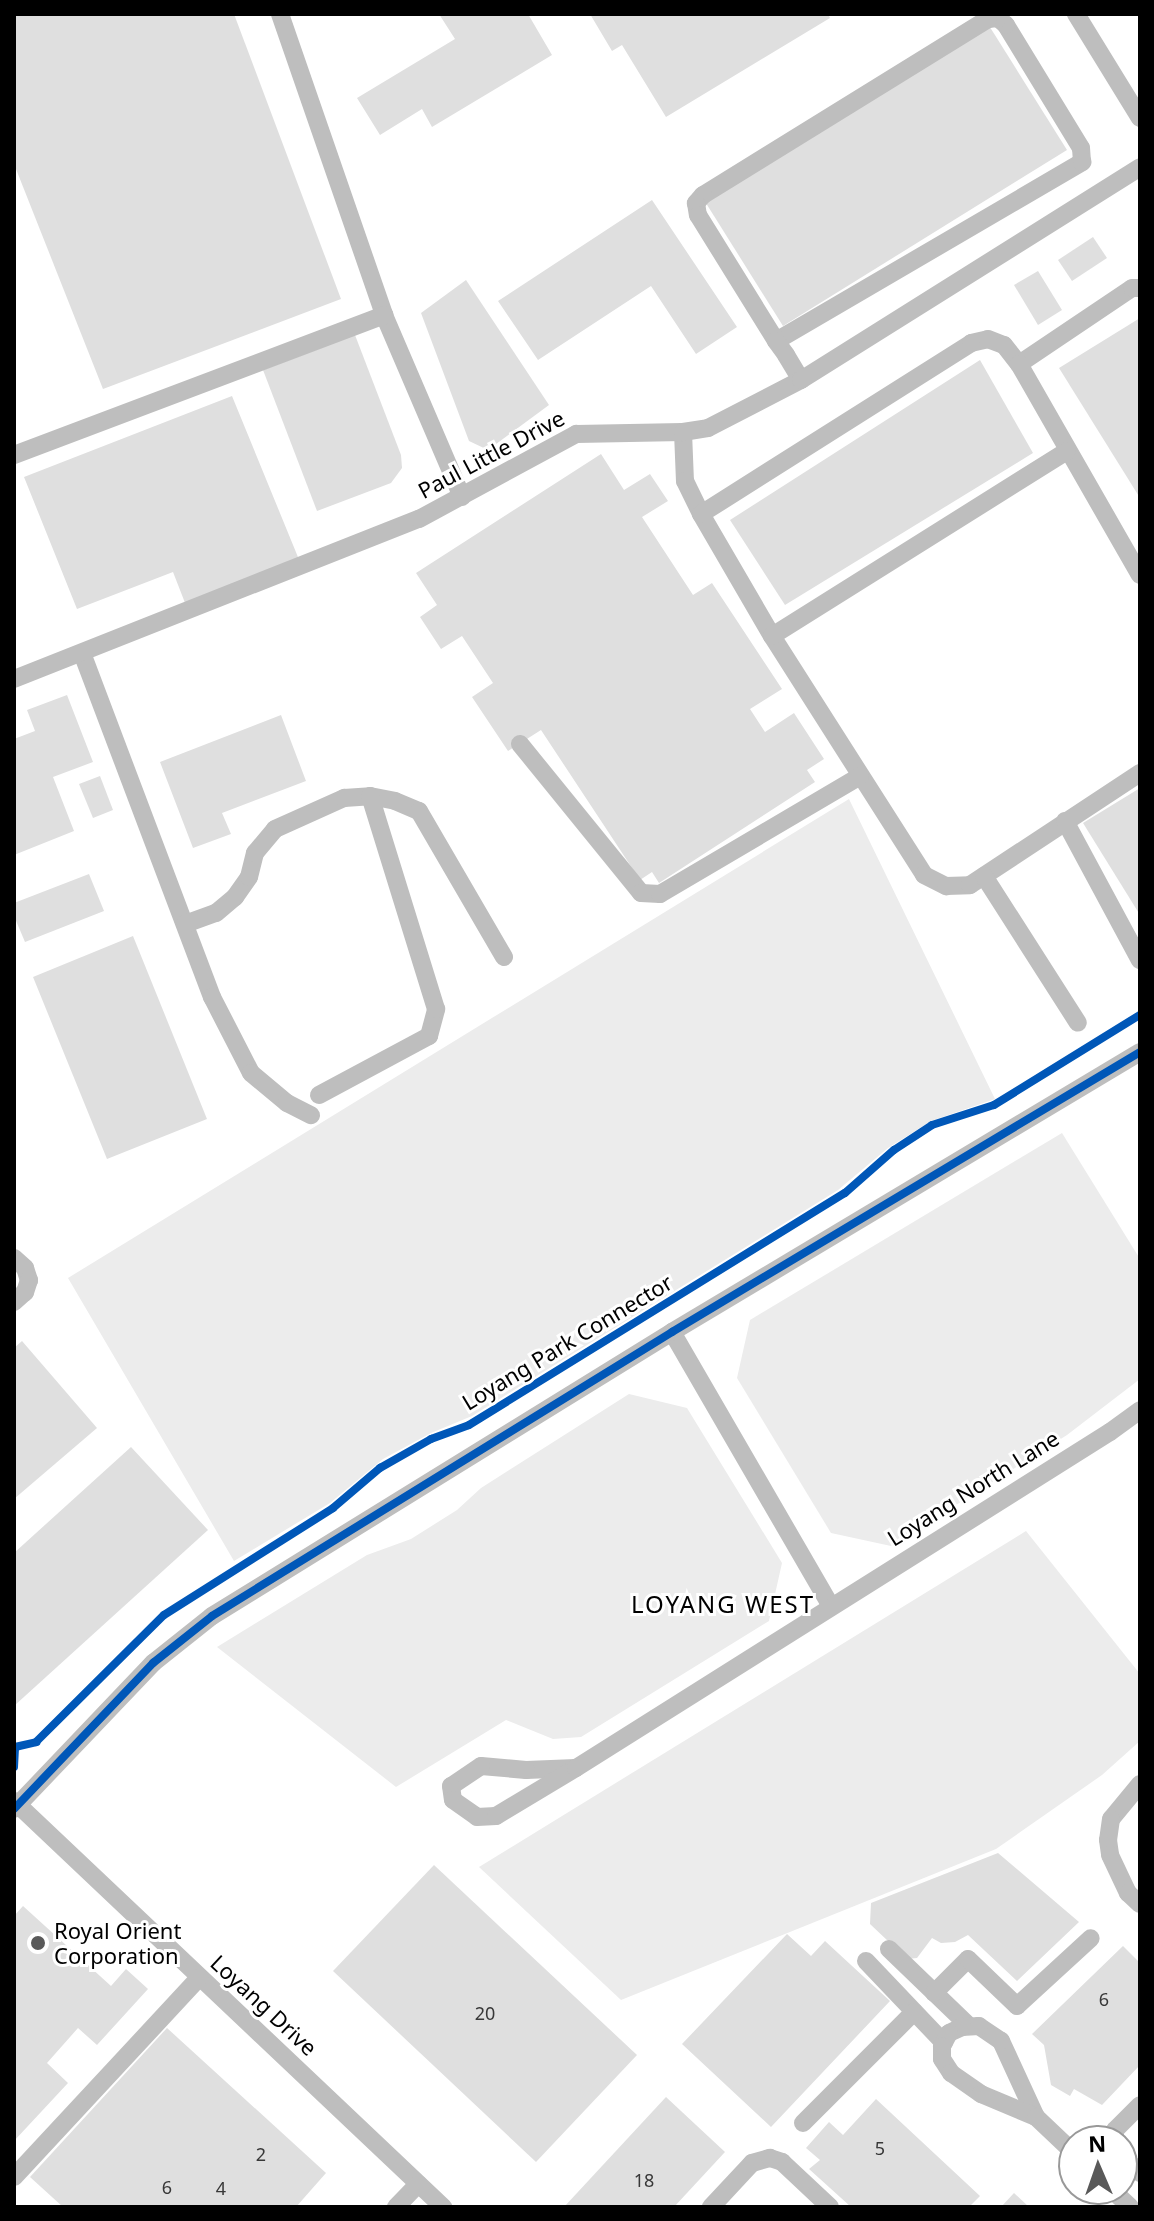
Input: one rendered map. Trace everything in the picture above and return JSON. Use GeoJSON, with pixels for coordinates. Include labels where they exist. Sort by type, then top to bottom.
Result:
{"type":"FeatureCollection","features":[{"type":"Feature","properties":{"kind":"street"},"geometry":{"type":"LineString","coordinates":[[280,14],[384,315],[462,497]]}},
{"type":"Feature","properties":{"kind":"street"},"geometry":{"type":"LineString","coordinates":[[1076,14],[1140,118]]}},
{"type":"Feature","properties":{"kind":"street"},"geometry":{"type":"LineString","coordinates":[[776,341],[1082,162],[1081,148],[1006,25],[998,18],[988,19],[703,195],[696,203],[698,215],[776,341],[801,380]]}},
{"type":"Feature","properties":{"kind":"street","name":"Paul Little Drive"},"geometry":{"type":"LineString","coordinates":[[14,679],[377,536],[462,497],[576,434],[683,432],[708,428],[801,380],[1140,167]]}},
{"type":"Feature","properties":{"kind":"street"},"geometry":{"type":"LineString","coordinates":[[1019,364],[1132,288],[1140,288]]}},
{"type":"Feature","properties":{"kind":"street"},"geometry":{"type":"LineString","coordinates":[[14,455],[384,315]]}},
{"type":"Feature","properties":{"kind":"street"},"geometry":{"type":"LineString","coordinates":[[701,514],[971,343],[988,339],[1004,345],[1019,364],[1140,575]]}},
{"type":"Feature","properties":{"kind":"street"},"geometry":{"type":"LineString","coordinates":[[683,432],[685,481],[701,514],[772,636],[924,875],[934,882],[958,887],[984,876],[1140,773]]}},
{"type":"Feature","properties":{"kind":"street"},"geometry":{"type":"LineString","coordinates":[[772,636],[1067,451]]}},
{"type":"Feature","properties":{"kind":"street"},"geometry":{"type":"LineString","coordinates":[[82,653],[212,997],[251,1073],[287,1103],[311,1115]]}},
{"type":"Feature","properties":{"kind":"street"},"geometry":{"type":"LineString","coordinates":[[520,744],[641,893],[660,894],[860,776]]}},
{"type":"Feature","properties":{"kind":"street"},"geometry":{"type":"LineString","coordinates":[[185,924],[216,913],[235,897],[249,877],[255,853],[275,829],[344,798],[370,796],[395,801],[419,811],[504,957]]}},
{"type":"Feature","properties":{"kind":"street"},"geometry":{"type":"LineString","coordinates":[[319,1095],[429,1036],[436,1009],[370,796]]}},
{"type":"Feature","properties":{"kind":"street"},"geometry":{"type":"LineString","coordinates":[[1065,821],[1140,960]]}},
{"type":"Feature","properties":{"kind":"street"},"geometry":{"type":"LineString","coordinates":[[984,876],[1078,1023]]}},
{"type":"Feature","properties":{"kind":"street"},"geometry":{"type":"LineString","coordinates":[[16,1805],[153,1663],[212,1616],[672,1332],[1140,1052]]}},
{"type":"Feature","properties":{"kind":"street"},"geometry":{"type":"LineString","coordinates":[[14,1258],[25,1268],[29,1280],[25,1292],[14,1302]]}},
{"type":"Feature","properties":{"kind":"street"},"geometry":{"type":"LineString","coordinates":[[672,1332],[831,1606]]}},
{"type":"Feature","properties":{"kind":"street","name":"Loyang North Lane"},"geometry":{"type":"LineString","coordinates":[[576,1768],[526,1770],[481,1766],[451,1786],[453,1800],[477,1817],[496,1816],[576,1768],[1140,1410]]}},
{"type":"Feature","properties":{"kind":"street"},"geometry":{"type":"LineString","coordinates":[[1140,1784],[1111,1819],[1108,1840],[1110,1855],[1128,1893],[1140,1904]]}},
{"type":"Feature","properties":{"kind":"street","name":"Loyang Drive"},"geometry":{"type":"LineString","coordinates":[[16,1805],[443,2207]]}},
{"type":"Feature","properties":{"kind":"street"},"geometry":{"type":"LineString","coordinates":[[934,1993],[968,1959],[1017,2006],[1091,1938]]}},
{"type":"Feature","properties":{"kind":"street"},"geometry":{"type":"LineString","coordinates":[[889,1949],[969,2026]]}},
{"type":"Feature","properties":{"kind":"street"},"geometry":{"type":"LineString","coordinates":[[866,1961],[944,2043]]}},
{"type":"Feature","properties":{"kind":"street"},"geometry":{"type":"LineString","coordinates":[[14,2177],[199,1978]]}},
{"type":"Feature","properties":{"kind":"street"},"geometry":{"type":"LineString","coordinates":[[803,2123],[914,2012]]}},
{"type":"Feature","properties":{"kind":"street"},"geometry":{"type":"LineString","coordinates":[[1036,2117],[1001,2041],[979,2026],[949,2033],[942,2059],[962,2083],[1036,2117],[1058,2138]]}},
{"type":"Feature","properties":{"kind":"street"},"geometry":{"type":"LineString","coordinates":[[1120,2125],[1140,2105]]}},
{"type":"Feature","properties":{"kind":"street"},"geometry":{"type":"LineString","coordinates":[[711,2207],[752,2163],[770,2158],[782,2162],[830,2207]]}},
{"type":"Feature","properties":{"kind":"street"},"geometry":{"type":"LineString","coordinates":[[396,2207],[418,2184]]}},
{"type":"Feature","properties":{"kind":"shaded area"},"geometry":{"type":"Polygon","coordinates":[[[849,799],[995,1099],[931,1121],[888,1148],[838,1190],[472,1416],[431,1433],[383,1459],[330,1503],[234,1561],[68,1278],[849,799]]]}},
{"type":"Feature","properties":{"kind":"shaded area"},"geometry":{"type":"Polygon","coordinates":[[[1062,1133],[1140,1259],[1140,1379],[1067,1435],[891,1546],[831,1533],[737,1378],[750,1320],[1062,1133]]]}},
{"type":"Feature","properties":{"kind":"shaded area"},"geometry":{"type":"Polygon","coordinates":[[[629,1394],[687,1408],[782,1563],[769,1621],[581,1737],[553,1739],[506,1720],[396,1787],[217,1647],[367,1555],[411,1539],[457,1510],[481,1488],[629,1394]]]}},
{"type":"Feature","properties":{"kind":"shaded area"},"geometry":{"type":"Polygon","coordinates":[[[1026,1531],[1140,1674],[1140,1741],[1102,1775],[996,1849],[621,2000],[479,1867],[1026,1531]]]}},
{"type":"Feature","properties":{"kind":"building"},"geometry":{"type":"Polygon","coordinates":[[[14,14],[234,14],[341,299],[103,389],[14,164],[14,14]]]}},
{"type":"Feature","properties":{"kind":"building"},"geometry":{"type":"Polygon","coordinates":[[[439,14],[528,14],[552,55],[432,127],[422,109],[380,135],[357,98],[455,39],[439,14]]]}},
{"type":"Feature","properties":{"kind":"building"},"geometry":{"type":"Polygon","coordinates":[[[590,14],[828,14],[830,18],[666,117],[622,45],[612,51],[590,14]]]}},
{"type":"Feature","properties":{"kind":"building"},"geometry":{"type":"Polygon","coordinates":[[[988,24],[1067,150],[783,326],[704,200],[988,24]]]}},
{"type":"Feature","properties":{"kind":"building"},"geometry":{"type":"Polygon","coordinates":[[[652,200],[737,327],[696,354],[651,286],[538,360],[498,301],[652,200]]]}},
{"type":"Feature","properties":{"kind":"building"},"geometry":{"type":"Polygon","coordinates":[[[1093,237],[1107,258],[1072,281],[1058,260],[1093,237]]]}},
{"type":"Feature","properties":{"kind":"building"},"geometry":{"type":"Polygon","coordinates":[[[1038,271],[1062,310],[1038,325],[1014,285],[1038,271]]]}},
{"type":"Feature","properties":{"kind":"building"},"geometry":{"type":"Polygon","coordinates":[[[466,280],[549,405],[488,450],[469,441],[421,313],[466,280]]]}},
{"type":"Feature","properties":{"kind":"building"},"geometry":{"type":"Polygon","coordinates":[[[1140,318],[1140,498],[1059,368],[1140,318]]]}},
{"type":"Feature","properties":{"kind":"building"},"geometry":{"type":"Polygon","coordinates":[[[355,335],[401,455],[402,468],[391,483],[317,511],[263,370],[355,335]]]}},
{"type":"Feature","properties":{"kind":"building"},"geometry":{"type":"Polygon","coordinates":[[[980,360],[1033,453],[785,605],[730,520],[980,360]]]}},
{"type":"Feature","properties":{"kind":"building"},"geometry":{"type":"Polygon","coordinates":[[[232,396],[300,562],[187,608],[173,572],[77,609],[24,477],[232,396]]]}},
{"type":"Feature","properties":{"kind":"building"},"geometry":{"type":"Polygon","coordinates":[[[601,454],[624,490],[650,474],[668,501],[642,517],[693,595],[712,583],[782,689],[750,709],[765,732],[794,713],[824,759],[807,770],[815,782],[659,883],[652,872],[640,880],[541,730],[508,751],[472,697],[493,683],[462,636],[441,649],[420,617],[437,605],[416,573],[601,454]]]}},
{"type":"Feature","properties":{"kind":"building"},"geometry":{"type":"Polygon","coordinates":[[[67,695],[93,762],[53,777],[74,831],[14,855],[14,739],[35,731],[27,710],[67,695]]]}},
{"type":"Feature","properties":{"kind":"building"},"geometry":{"type":"Polygon","coordinates":[[[281,715],[306,781],[222,813],[231,834],[193,848],[160,762],[281,715]]]}},
{"type":"Feature","properties":{"kind":"building"},"geometry":{"type":"Polygon","coordinates":[[[100,776],[113,810],[93,818],[79,784],[100,776]]]}},
{"type":"Feature","properties":{"kind":"building"},"geometry":{"type":"Polygon","coordinates":[[[1140,788],[1140,915],[1083,823],[1140,788]]]}},
{"type":"Feature","properties":{"kind":"building"},"geometry":{"type":"Polygon","coordinates":[[[89,874],[104,911],[25,942],[14,916],[14,903],[89,874]]]}},
{"type":"Feature","properties":{"kind":"building"},"geometry":{"type":"Polygon","coordinates":[[[133,936],[207,1119],[107,1159],[33,977],[133,936]]]}},
{"type":"Feature","properties":{"kind":"building"},"geometry":{"type":"Polygon","coordinates":[[[22,1341],[97,1428],[14,1499],[14,1348],[22,1341]]]}},
{"type":"Feature","properties":{"kind":"building"},"geometry":{"type":"Polygon","coordinates":[[[131,1447],[208,1530],[14,1706],[14,1553],[131,1447]]]}},
{"type":"Feature","properties":{"kind":"building"},"geometry":{"type":"Polygon","coordinates":[[[998,1853],[1079,1922],[1017,1981],[968,1935],[955,1942],[941,1943],[932,1938],[917,1958],[907,1959],[870,1924],[871,1903],[998,1853]]]}},
{"type":"Feature","properties":{"kind":"building"},"geometry":{"type":"Polygon","coordinates":[[[434,1865],[637,2055],[536,2162],[333,1971],[434,1865]]]}},
{"type":"Feature","properties":{"kind":"building"},"geometry":{"type":"Polygon","coordinates":[[[23,1906],[111,1986],[126,1969],[148,1989],[97,2045],[78,2028],[47,2063],[68,2083],[14,2141],[14,1916],[23,1906]]]}},
{"type":"Feature","properties":{"kind":"building"},"geometry":{"type":"Polygon","coordinates":[[[787,1934],[811,1956],[825,1941],[890,2001],[771,2127],[682,2044],[787,1934]]]}},
{"type":"Feature","properties":{"kind":"building"},"geometry":{"type":"Polygon","coordinates":[[[1123,1946],[1140,1963],[1140,2065],[1102,2105],[1074,2089],[1070,2096],[1051,2085],[1044,2045],[1032,2034],[1123,1946]]]}},
{"type":"Feature","properties":{"kind":"building"},"geometry":{"type":"Polygon","coordinates":[[[167,2028],[326,2173],[296,2207],[63,2207],[30,2177],[167,2028]]]}},
{"type":"Feature","properties":{"kind":"building"},"geometry":{"type":"Polygon","coordinates":[[[666,2097],[725,2152],[674,2207],[564,2207],[666,2097]]]}},
{"type":"Feature","properties":{"kind":"building"},"geometry":{"type":"Polygon","coordinates":[[[876,2099],[980,2196],[969,2207],[851,2207],[809,2169],[820,2160],[806,2148],[829,2122],[843,2135],[876,2099]]]}},
{"type":"Feature","properties":{"kind":"building"},"geometry":{"type":"Polygon","coordinates":[[[1014,2193],[1029,2207],[1001,2207],[1014,2193]]]}},
{"type":"Feature","properties":{"kind":"cycle path","name":"Loyang Park Connector"},"geometry":{"type":"LineString","coordinates":[[14,1767],[15,1747],[36,1742],[164,1615],[333,1508],[380,1468],[431,1439],[469,1425],[845,1193],[894,1150],[932,1125],[994,1105],[1140,1015]]}},
{"type":"Feature","properties":{"kind":"cycle path"},"geometry":{"type":"LineString","coordinates":[[14,1809],[153,1663],[212,1616],[672,1332],[1140,1052]]}},
{"type":"Feature","properties":{"kind":"place","name":"Royal Orient Corporation"},"geometry":{"type":"Point","coordinates":[38,1943]}},
{"type":"Feature","properties":{"kind":"district","name":"LOYANG WEST"},"geometry":{"type":"Point","coordinates":[723,1604]}}]}
